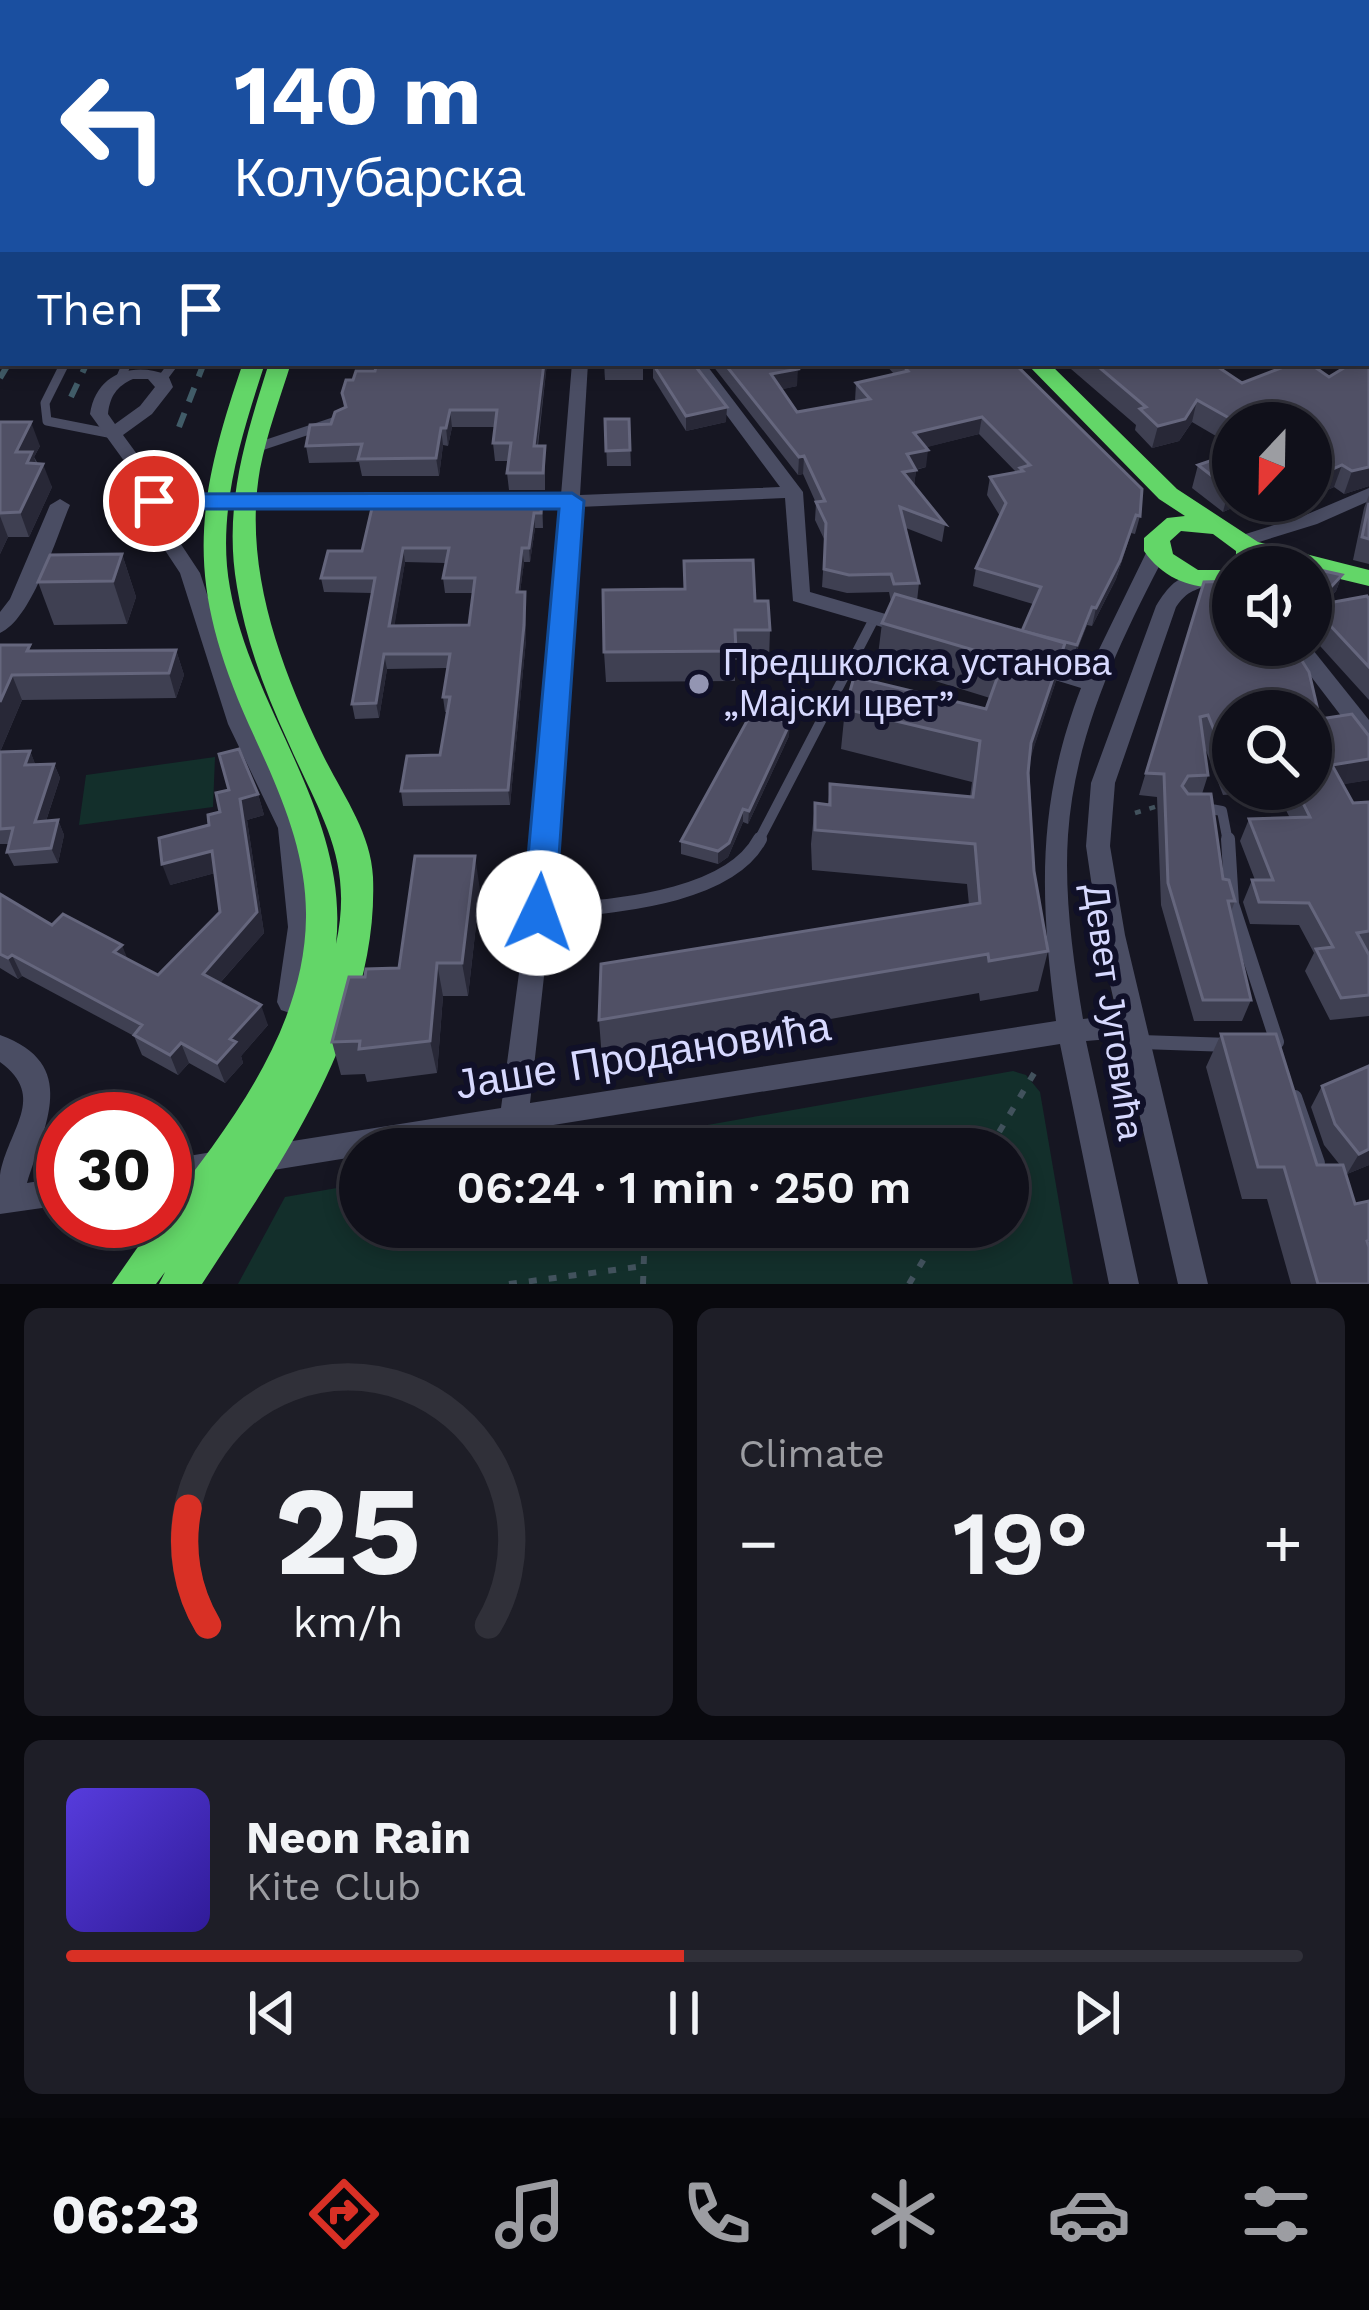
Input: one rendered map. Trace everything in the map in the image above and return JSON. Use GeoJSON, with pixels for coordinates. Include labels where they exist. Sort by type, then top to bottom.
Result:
{"type":"FeatureCollection","features":[{"type":"Feature","properties":{"kind":"main road"},"geometry":{"type":"LineString","coordinates":[[132,1284],[206,1166],[274,1078],[298,1027],[316,971],[326,898],[318,854],[294,778],[222,618],[213,503],[219,468],[253,366]]}},
{"type":"Feature","properties":{"kind":"main road"},"geometry":{"type":"LineString","coordinates":[[179,1284],[261,1159],[307,1076],[351,953],[357,873],[335,808],[257,626],[244,504],[279,366]]}},
{"type":"Feature","properties":{"kind":"main road"},"geometry":{"type":"LineString","coordinates":[[1040,366],[1216,546]]}},
{"type":"Feature","properties":{"kind":"main road"},"geometry":{"type":"LineString","coordinates":[[1168,494],[1170,518],[1161,539],[1173,569],[1212,565]]}},
{"type":"Feature","properties":{"kind":"main road"},"geometry":{"type":"LineString","coordinates":[[1161,539],[1190,522],[1215,546]]}},
{"type":"Feature","properties":{"kind":"main road"},"geometry":{"type":"LineString","coordinates":[[1332,574],[1369,578]]}},
{"type":"Feature","properties":{"kind":"street"},"geometry":{"type":"LineString","coordinates":[[514,1118],[539,913],[580,366]]}},
{"type":"Feature","properties":{"kind":"street"},"geometry":{"type":"LineString","coordinates":[[698,366],[794,492],[800,596],[938,637]]}},
{"type":"Feature","properties":{"kind":"street"},"geometry":{"type":"LineString","coordinates":[[113,434],[158,398],[168,371],[124,370],[98,404],[98,414],[144,476],[154,501],[155,520],[190,573],[239,724],[290,828],[302,927],[294,992],[262,1075],[206,1166]]}},
{"type":"Feature","properties":{"kind":"street"},"geometry":{"type":"LineString","coordinates":[[154,501],[572,501],[794,492]]}},
{"type":"Feature","properties":{"kind":"street"},"geometry":{"type":"LineString","coordinates":[[1263,546],[1369,494]]}},
{"type":"Feature","properties":{"kind":"street"},"geometry":{"type":"LineString","coordinates":[[0,626],[19,601],[60,506]]}},
{"type":"Feature","properties":{"kind":"street","name":"Девет Југовића"},"geometry":{"type":"LineString","coordinates":[[1124,1284],[1072,1029],[1056,844],[1063,780],[1095,684],[1132,590],[1161,539]]}},
{"type":"Feature","properties":{"kind":"street","name":"Девет Југовића"},"geometry":{"type":"LineString","coordinates":[[1193,1284],[1098,846],[1103,783],[1166,606],[1179,587],[1212,572]]}},
{"type":"Feature","properties":{"kind":"street"},"geometry":{"type":"LineString","coordinates":[[1021,662],[1095,684]]}},
{"type":"Feature","properties":{"kind":"street"},"geometry":{"type":"LineString","coordinates":[[1314,666],[1369,736]]}},
{"type":"Feature","properties":{"kind":"street","name":"Јаше Продановића"},"geometry":{"type":"LineString","coordinates":[[192,1168],[1072,1029],[1136,1034]]}},
{"type":"Feature","properties":{"kind":"street"},"geometry":{"type":"LineString","coordinates":[[0,1046],[32,1070],[39,1097],[2,1207]]}},
{"type":"Feature","properties":{"kind":"street"},"geometry":{"type":"LineString","coordinates":[[2,1207],[36,1198]]}},
{"type":"Feature","properties":{"kind":"lane"},"geometry":{"type":"LineString","coordinates":[[64,366],[45,403],[46,421],[113,434]]}},
{"type":"Feature","properties":{"kind":"lane"},"geometry":{"type":"LineString","coordinates":[[255,448],[342,419]]}},
{"type":"Feature","properties":{"kind":"lane"},"geometry":{"type":"LineString","coordinates":[[539,913],[672,898],[751,855],[875,617]]}},
{"type":"Feature","properties":{"kind":"lane"},"geometry":{"type":"LineString","coordinates":[[1184,807],[1213,807],[1227,818],[1232,904],[1285,1067]]}},
{"type":"Feature","properties":{"kind":"lane"},"geometry":{"type":"LineString","coordinates":[[1136,1034],[1279,1048]]}},
{"type":"Feature","properties":{"kind":"lane"},"geometry":{"type":"LineString","coordinates":[[1292,1087],[1318,1163]]}},
{"type":"Feature","properties":{"kind":"path"},"geometry":{"type":"LineString","coordinates":[[1135,813],[1160,805],[1184,807]]}},
{"type":"Feature","properties":{"kind":"path"},"geometry":{"type":"LineString","coordinates":[[1002,1128],[1039,1065]]}},
{"type":"Feature","properties":{"kind":"path"},"geometry":{"type":"LineString","coordinates":[[644,1248],[644,1284]]}},
{"type":"Feature","properties":{"kind":"path"},"geometry":{"type":"LineString","coordinates":[[909,1284],[930,1248]]}},
{"type":"Feature","properties":{"kind":"path"},"geometry":{"type":"LineString","coordinates":[[509,1284],[644,1266]]}},
{"type":"Feature","properties":{"kind":"green space"},"geometry":{"type":"Polygon","coordinates":[[[215,757],[213,807],[79,825],[86,775],[215,757]]]}},
{"type":"Feature","properties":{"kind":"green space"},"geometry":{"type":"Polygon","coordinates":[[[1013,1071],[1026,1075],[1040,1092],[1073,1284],[238,1284],[285,1197],[339,1188],[339,1248],[1029,1248],[1029,1128],[691,1128],[1013,1071]]]}},
{"type":"Feature","properties":{"kind":"building"},"geometry":{"type":"Polygon","coordinates":[[[376,366],[544,366],[534,446],[545,446],[543,473],[507,473],[511,443],[493,443],[497,410],[450,410],[436,458],[358,459],[362,444],[306,446],[310,425],[331,424],[335,412],[346,407],[342,393],[346,380],[353,380],[356,371],[375,371],[376,366]]]}},
{"type":"Feature","properties":{"kind":"building"},"geometry":{"type":"Polygon","coordinates":[[[654,366],[695,366],[727,407],[686,416],[654,366]]]}},
{"type":"Feature","properties":{"kind":"building"},"geometry":{"type":"Polygon","coordinates":[[[726,366],[796,366],[798,369],[771,374],[797,412],[870,399],[856,383],[908,371],[904,366],[1017,366],[1142,489],[1140,516],[1136,515],[1120,561],[1096,608],[1092,607],[1077,645],[1022,631],[1041,587],[976,568],[1006,503],[990,477],[1023,471],[1020,468],[1030,465],[982,417],[914,433],[928,450],[907,454],[916,470],[903,472],[945,524],[900,507],[919,583],[894,584],[891,574],[849,575],[824,569],[826,523],[816,502],[825,501],[804,456],[799,457],[726,366]]]}},
{"type":"Feature","properties":{"kind":"building"},"geometry":{"type":"Polygon","coordinates":[[[1098,366],[1216,366],[1242,383],[1286,366],[1313,366],[1329,377],[1347,366],[1369,366],[1369,467],[1352,471],[1342,465],[1332,469],[1332,402],[1212,402],[1212,408],[1197,400],[1185,419],[1158,426],[1140,409],[1146,407],[1098,366]]]}},
{"type":"Feature","properties":{"kind":"building"},"geometry":{"type":"Polygon","coordinates":[[[605,419],[629,419],[630,450],[606,451],[605,419]]]}},
{"type":"Feature","properties":{"kind":"building"},"geometry":{"type":"Polygon","coordinates":[[[0,422],[31,422],[16,452],[32,452],[27,463],[43,464],[20,512],[0,513],[0,422]]]}},
{"type":"Feature","properties":{"kind":"building"},"geometry":{"type":"Polygon","coordinates":[[[1212,460],[1212,476],[1198,465],[1212,460]]]}},
{"type":"Feature","properties":{"kind":"building"},"geometry":{"type":"Polygon","coordinates":[[[504,497],[542,497],[541,513],[534,513],[529,548],[522,548],[517,592],[525,592],[524,625],[508,790],[401,791],[407,756],[440,755],[450,697],[443,697],[450,654],[384,654],[376,703],[352,704],[375,578],[321,578],[328,551],[362,551],[372,508],[504,503],[504,497]],[[403,548],[389,626],[469,625],[475,578],[443,578],[449,548],[403,548]]]}},
{"type":"Feature","properties":{"kind":"building"},"geometry":{"type":"Polygon","coordinates":[[[1369,503],[1369,539],[1362,537],[1369,503]]]}},
{"type":"Feature","properties":{"kind":"building"},"geometry":{"type":"Polygon","coordinates":[[[122,554],[113,581],[38,582],[50,555],[122,554]]]}},
{"type":"Feature","properties":{"kind":"building"},"geometry":{"type":"Polygon","coordinates":[[[753,560],[755,601],[768,601],[770,630],[735,630],[736,651],[604,652],[603,590],[685,589],[684,561],[753,560]]]}},
{"type":"Feature","properties":{"kind":"building"},"geometry":{"type":"Polygon","coordinates":[[[1204,582],[1212,582],[1212,666],[1305,666],[1313,690],[1212,690],[1212,725],[1208,715],[1200,717],[1208,775],[1188,776],[1182,786],[1188,794],[1211,794],[1223,879],[1229,880],[1235,901],[1228,901],[1251,1000],[1203,1000],[1168,883],[1164,774],[1146,773],[1204,582]]]}},
{"type":"Feature","properties":{"kind":"building"},"geometry":{"type":"Polygon","coordinates":[[[895,594],[1065,643],[1031,743],[1028,773],[1034,871],[1048,951],[989,961],[988,954],[599,1020],[601,964],[980,903],[975,844],[815,830],[815,803],[830,805],[830,784],[973,797],[980,741],[845,709],[854,677],[986,709],[1004,659],[882,623],[895,594]]]}},
{"type":"Feature","properties":{"kind":"building"},"geometry":{"type":"Polygon","coordinates":[[[1369,599],[1369,667],[1332,627],[1332,602],[1369,599]]]}},
{"type":"Feature","properties":{"kind":"building"},"geometry":{"type":"Polygon","coordinates":[[[0,645],[30,645],[27,651],[176,650],[169,673],[12,675],[0,702],[0,645]]]}},
{"type":"Feature","properties":{"kind":"building"},"geometry":{"type":"Polygon","coordinates":[[[752,712],[790,723],[749,811],[743,809],[729,843],[718,851],[681,841],[752,712]]]}},
{"type":"Feature","properties":{"kind":"building"},"geometry":{"type":"Polygon","coordinates":[[[1352,714],[1369,736],[1369,759],[1332,765],[1332,717],[1352,714]]]}},
{"type":"Feature","properties":{"kind":"building"},"geometry":{"type":"Polygon","coordinates":[[[239,749],[258,794],[240,799],[257,912],[203,974],[261,1005],[230,1039],[236,1042],[217,1063],[181,1043],[170,1055],[134,1035],[142,1025],[12,955],[0,954],[0,894],[52,925],[63,914],[122,945],[114,952],[158,975],[220,912],[212,851],[162,864],[159,838],[209,825],[208,815],[220,812],[216,793],[229,790],[219,754],[239,749]]]}},
{"type":"Feature","properties":{"kind":"building"},"geometry":{"type":"Polygon","coordinates":[[[30,751],[25,765],[54,764],[35,822],[58,820],[51,848],[7,852],[13,828],[0,829],[0,752],[30,751]]]}},
{"type":"Feature","properties":{"kind":"building"},"geometry":{"type":"Polygon","coordinates":[[[1332,765],[1353,803],[1369,802],[1369,931],[1357,933],[1369,955],[1369,995],[1341,998],[1316,949],[1333,947],[1309,903],[1259,902],[1252,880],[1273,880],[1249,819],[1310,817],[1306,810],[1332,810],[1332,765]]]}},
{"type":"Feature","properties":{"kind":"building"},"geometry":{"type":"Polygon","coordinates":[[[415,856],[475,856],[462,963],[437,963],[430,1041],[359,1049],[360,1041],[332,1042],[349,977],[365,977],[366,969],[399,968],[415,856]]]}},
{"type":"Feature","properties":{"kind":"building"},"geometry":{"type":"Polygon","coordinates":[[[1221,1034],[1276,1034],[1317,1165],[1343,1165],[1355,1204],[1369,1201],[1369,1284],[1318,1284],[1284,1167],[1258,1167],[1221,1034]]]}},
{"type":"Feature","properties":{"kind":"building"},"geometry":{"type":"Polygon","coordinates":[[[1369,1066],[1369,1149],[1359,1154],[1335,1124],[1322,1086],[1369,1066]]]}},
{"type":"Feature","properties":{"kind":"railway"},"geometry":{"type":"LineString","coordinates":[[0,378],[7,366]]}},
{"type":"Feature","properties":{"kind":"railway"},"geometry":{"type":"LineString","coordinates":[[71,397],[86,366]]}},
{"type":"Feature","properties":{"kind":"railway"},"geometry":{"type":"LineString","coordinates":[[179,427],[203,366]]}},
{"type":"Feature","properties":{"kind":"traffic: fast"},"geometry":{"type":"LineString","coordinates":[[132,1284],[264,1098],[286,1058],[316,973],[323,918],[318,868],[305,820],[227,636],[216,585],[217,500],[253,366]]}},
{"type":"Feature","properties":{"kind":"traffic: fast"},"geometry":{"type":"LineString","coordinates":[[179,1284],[300,1090],[344,982],[356,928],[355,857],[278,686],[257,620],[245,553],[248,469],[279,366]]}},
{"type":"Feature","properties":{"kind":"traffic: fast"},"geometry":{"type":"LineString","coordinates":[[1040,366],[1168,494],[1219,527]]}},
{"type":"Feature","properties":{"kind":"traffic: fast"},"geometry":{"type":"LineString","coordinates":[[1212,580],[1181,572],[1164,560],[1157,551],[1157,538],[1176,523],[1219,527],[1246,546]]}},
{"type":"Feature","properties":{"kind":"traffic: fast"},"geometry":{"type":"LineString","coordinates":[[1332,569],[1369,578]]}},
{"type":"Feature","properties":{"kind":"place","name":"Предшколска установа „Мајски цвет”"},"geometry":{"type":"Point","coordinates":[699,684]}},
{"type":"Feature","properties":{"kind":"route"},"geometry":{"type":"LineString","coordinates":[[154,501],[572,501],[539,913]]}}]}
